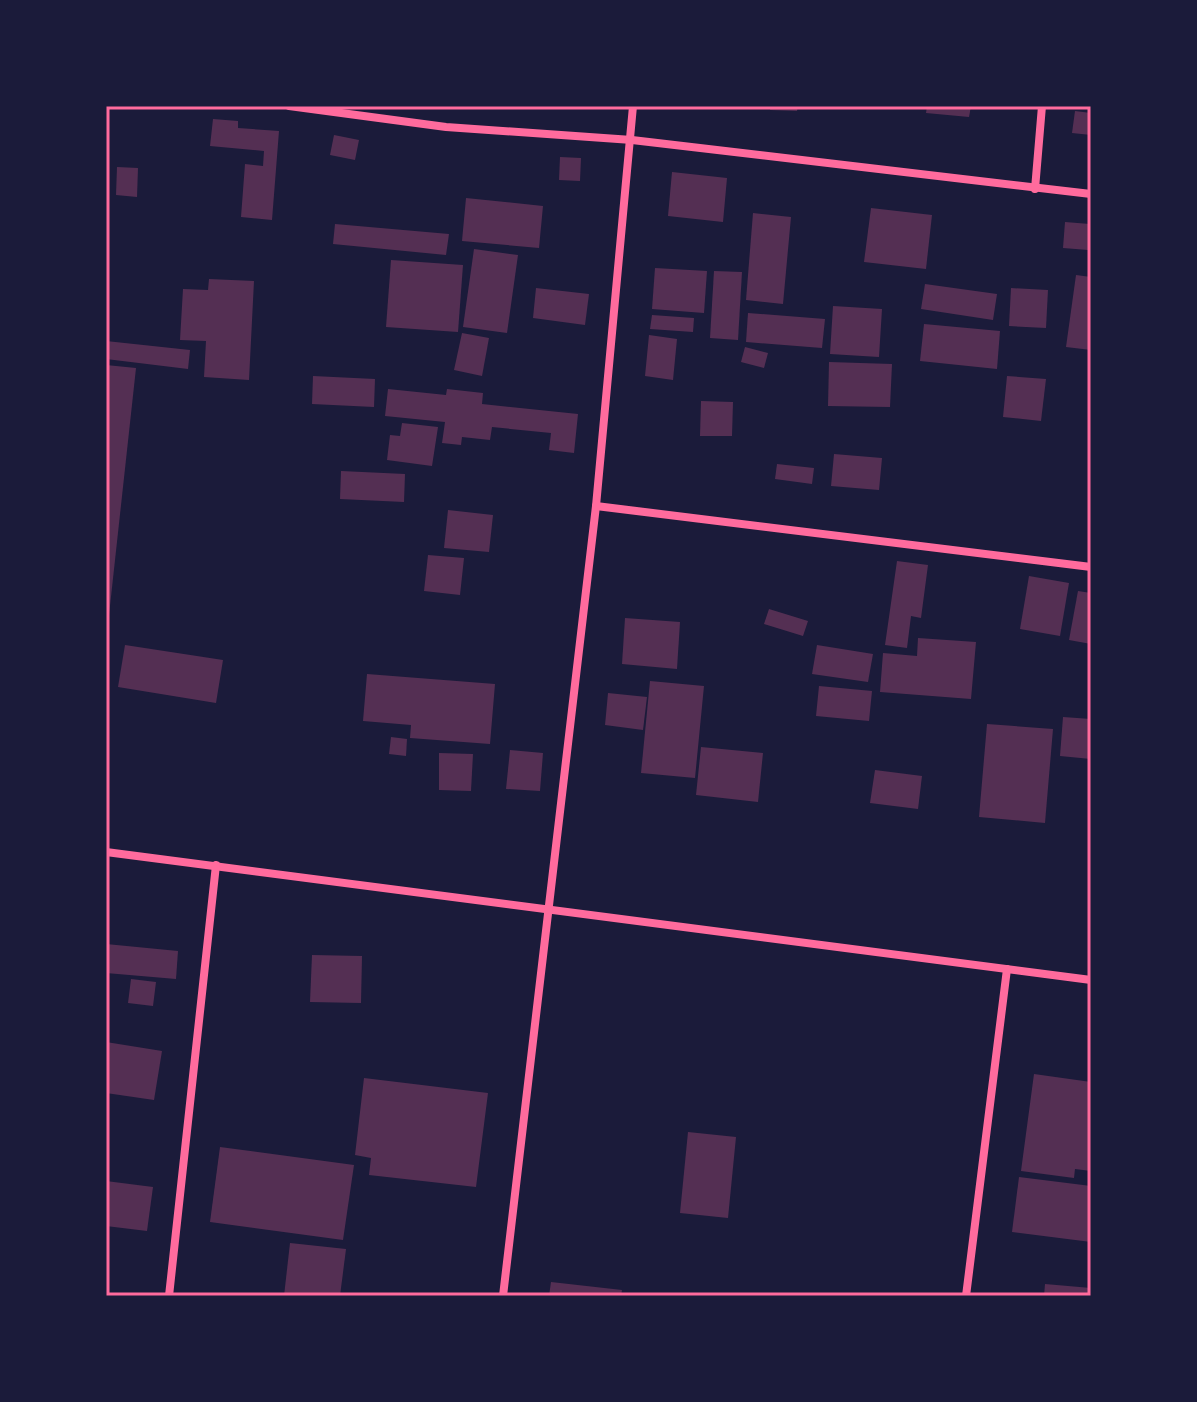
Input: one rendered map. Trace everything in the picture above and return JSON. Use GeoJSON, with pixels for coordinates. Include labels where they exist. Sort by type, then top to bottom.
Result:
{"type":"FeatureCollection","features":[{"type":"Feature","properties":{"kind":"street"},"geometry":{"type":"LineString","coordinates":[[289,106],[446,127],[632,140],[1091,194]]}},
{"type":"Feature","properties":{"kind":"street"},"geometry":{"type":"LineString","coordinates":[[503,1296],[596,506],[633,106]]}},
{"type":"Feature","properties":{"kind":"street"},"geometry":{"type":"LineString","coordinates":[[1035,189],[1042,106]]}},
{"type":"Feature","properties":{"kind":"street"},"geometry":{"type":"LineString","coordinates":[[596,506],[1091,567]]}},
{"type":"Feature","properties":{"kind":"street"},"geometry":{"type":"LineString","coordinates":[[106,852],[1091,980]]}},
{"type":"Feature","properties":{"kind":"street"},"geometry":{"type":"LineString","coordinates":[[169,1296],[216,865]]}},
{"type":"Feature","properties":{"kind":"street"},"geometry":{"type":"LineString","coordinates":[[966,1296],[1007,969]]}},
{"type":"Feature","properties":{"kind":"building"},"geometry":{"type":"Polygon","coordinates":[[[771,106],[798,106],[797,111],[770,110],[771,106]]]}},
{"type":"Feature","properties":{"kind":"building"},"geometry":{"type":"Polygon","coordinates":[[[927,106],[971,106],[969,117],[926,113],[927,106]]]}},
{"type":"Feature","properties":{"kind":"building"},"geometry":{"type":"Polygon","coordinates":[[[1075,111],[1091,113],[1091,135],[1072,133],[1075,111]]]}},
{"type":"Feature","properties":{"kind":"building"},"geometry":{"type":"Polygon","coordinates":[[[213,119],[238,121],[238,128],[279,131],[272,220],[241,217],[245,164],[263,166],[264,151],[210,146],[213,119]]]}},
{"type":"Feature","properties":{"kind":"building"},"geometry":{"type":"Polygon","coordinates":[[[334,135],[359,140],[355,160],[330,155],[334,135]]]}},
{"type":"Feature","properties":{"kind":"building"},"geometry":{"type":"Polygon","coordinates":[[[560,157],[581,158],[580,181],[559,180],[560,157]]]}},
{"type":"Feature","properties":{"kind":"building"},"geometry":{"type":"Polygon","coordinates":[[[117,167],[138,168],[137,197],[116,195],[117,167]]]}},
{"type":"Feature","properties":{"kind":"building"},"geometry":{"type":"Polygon","coordinates":[[[672,172],[727,178],[723,222],[668,216],[672,172]]]}},
{"type":"Feature","properties":{"kind":"building"},"geometry":{"type":"Polygon","coordinates":[[[466,198],[543,206],[539,248],[462,241],[466,198]]]}},
{"type":"Feature","properties":{"kind":"building"},"geometry":{"type":"Polygon","coordinates":[[[871,208],[932,215],[926,269],[864,262],[871,208]]]}},
{"type":"Feature","properties":{"kind":"building"},"geometry":{"type":"Polygon","coordinates":[[[753,213],[791,217],[783,304],[746,300],[753,213]]]}},
{"type":"Feature","properties":{"kind":"building"},"geometry":{"type":"Polygon","coordinates":[[[1065,222],[1090,224],[1088,250],[1063,248],[1065,222]]]}},
{"type":"Feature","properties":{"kind":"building"},"geometry":{"type":"Polygon","coordinates":[[[335,224],[449,234],[446,255],[333,244],[335,224]]]}},
{"type":"Feature","properties":{"kind":"building"},"geometry":{"type":"Polygon","coordinates":[[[474,249],[518,255],[507,333],[463,327],[474,249]]]}},
{"type":"Feature","properties":{"kind":"building"},"geometry":{"type":"Polygon","coordinates":[[[391,260],[463,265],[458,332],[386,327],[391,260]]]}},
{"type":"Feature","properties":{"kind":"building"},"geometry":{"type":"Polygon","coordinates":[[[655,268],[707,271],[704,313],[652,309],[655,268]]]}},
{"type":"Feature","properties":{"kind":"building"},"geometry":{"type":"Polygon","coordinates":[[[714,271],[742,272],[738,340],[710,338],[714,271]]]}},
{"type":"Feature","properties":{"kind":"building"},"geometry":{"type":"Polygon","coordinates":[[[1076,275],[1091,277],[1091,350],[1066,347],[1076,275]]]}},
{"type":"Feature","properties":{"kind":"building"},"geometry":{"type":"Polygon","coordinates":[[[209,279],[254,281],[249,380],[204,377],[206,341],[180,340],[183,289],[208,290],[209,279]]]}},
{"type":"Feature","properties":{"kind":"building"},"geometry":{"type":"Polygon","coordinates":[[[925,284],[997,294],[993,320],[921,309],[925,284]]]}},
{"type":"Feature","properties":{"kind":"building"},"geometry":{"type":"Polygon","coordinates":[[[536,288],[589,294],[585,325],[533,318],[536,288]]]}},
{"type":"Feature","properties":{"kind":"building"},"geometry":{"type":"Polygon","coordinates":[[[1011,288],[1048,290],[1046,328],[1009,326],[1011,288]]]}},
{"type":"Feature","properties":{"kind":"building"},"geometry":{"type":"Polygon","coordinates":[[[833,306],[882,309],[879,357],[830,354],[833,306]]]}},
{"type":"Feature","properties":{"kind":"building"},"geometry":{"type":"Polygon","coordinates":[[[748,313],[825,319],[822,348],[746,342],[748,313]]]}},
{"type":"Feature","properties":{"kind":"building"},"geometry":{"type":"Polygon","coordinates":[[[652,315],[694,318],[693,332],[650,329],[652,315]]]}},
{"type":"Feature","properties":{"kind":"building"},"geometry":{"type":"Polygon","coordinates":[[[924,324],[1000,331],[997,369],[920,361],[924,324]]]}},
{"type":"Feature","properties":{"kind":"building"},"geometry":{"type":"Polygon","coordinates":[[[462,333],[489,338],[482,376],[454,370],[462,333]]]}},
{"type":"Feature","properties":{"kind":"building"},"geometry":{"type":"Polygon","coordinates":[[[649,335],[677,339],[673,380],[645,376],[649,335]]]}},
{"type":"Feature","properties":{"kind":"building"},"geometry":{"type":"Polygon","coordinates":[[[106,341],[190,350],[188,369],[106,359],[106,341]]]}},
{"type":"Feature","properties":{"kind":"building"},"geometry":{"type":"Polygon","coordinates":[[[745,347],[768,353],[764,368],[741,362],[745,347]]]}},
{"type":"Feature","properties":{"kind":"building"},"geometry":{"type":"Polygon","coordinates":[[[829,362],[892,364],[890,407],[828,406],[829,362]]]}},
{"type":"Feature","properties":{"kind":"building"},"geometry":{"type":"Polygon","coordinates":[[[106,365],[136,368],[108,624],[106,624],[106,365]]]}},
{"type":"Feature","properties":{"kind":"building"},"geometry":{"type":"Polygon","coordinates":[[[313,376],[375,379],[374,407],[312,404],[313,376]]]}},
{"type":"Feature","properties":{"kind":"building"},"geometry":{"type":"Polygon","coordinates":[[[1007,376],[1046,379],[1041,421],[1003,417],[1007,376]]]}},
{"type":"Feature","properties":{"kind":"building"},"geometry":{"type":"Polygon","coordinates":[[[388,389],[446,395],[447,389],[483,393],[482,404],[578,414],[574,453],[549,450],[551,433],[492,427],[490,440],[462,437],[461,445],[442,443],[445,422],[385,416],[388,389]]]}},
{"type":"Feature","properties":{"kind":"building"},"geometry":{"type":"Polygon","coordinates":[[[701,401],[733,402],[732,436],[700,436],[701,401]]]}},
{"type":"Feature","properties":{"kind":"building"},"geometry":{"type":"Polygon","coordinates":[[[402,423],[438,427],[432,466],[387,460],[390,435],[400,436],[402,423]]]}},
{"type":"Feature","properties":{"kind":"building"},"geometry":{"type":"Polygon","coordinates":[[[834,454],[882,458],[879,490],[831,486],[834,454]]]}},
{"type":"Feature","properties":{"kind":"building"},"geometry":{"type":"Polygon","coordinates":[[[777,464],[814,468],[812,484],[775,479],[777,464]]]}},
{"type":"Feature","properties":{"kind":"building"},"geometry":{"type":"Polygon","coordinates":[[[341,471],[405,474],[404,502],[340,499],[341,471]]]}},
{"type":"Feature","properties":{"kind":"building"},"geometry":{"type":"Polygon","coordinates":[[[448,510],[493,515],[489,552],[444,548],[448,510]]]}},
{"type":"Feature","properties":{"kind":"building"},"geometry":{"type":"Polygon","coordinates":[[[428,555],[464,558],[460,595],[424,591],[428,555]]]}},
{"type":"Feature","properties":{"kind":"building"},"geometry":{"type":"Polygon","coordinates":[[[897,561],[928,565],[921,618],[911,616],[907,648],[885,645],[897,561]]]}},
{"type":"Feature","properties":{"kind":"building"},"geometry":{"type":"Polygon","coordinates":[[[1029,576],[1069,583],[1060,636],[1020,629],[1029,576]]]}},
{"type":"Feature","properties":{"kind":"building"},"geometry":{"type":"Polygon","coordinates":[[[1078,591],[1091,593],[1091,644],[1069,640],[1078,591]]]}},
{"type":"Feature","properties":{"kind":"building"},"geometry":{"type":"Polygon","coordinates":[[[769,609],[808,621],[803,636],[764,624],[769,609]]]}},
{"type":"Feature","properties":{"kind":"building"},"geometry":{"type":"Polygon","coordinates":[[[625,618],[680,622],[677,669],[622,664],[625,618]]]}},
{"type":"Feature","properties":{"kind":"building"},"geometry":{"type":"Polygon","coordinates":[[[918,638],[976,642],[971,699],[880,692],[883,653],[917,656],[918,638]]]}},
{"type":"Feature","properties":{"kind":"building"},"geometry":{"type":"Polygon","coordinates":[[[125,645],[223,660],[216,703],[118,687],[125,645]]]}},
{"type":"Feature","properties":{"kind":"building"},"geometry":{"type":"Polygon","coordinates":[[[817,645],[873,654],[868,682],[812,674],[817,645]]]}},
{"type":"Feature","properties":{"kind":"building"},"geometry":{"type":"Polygon","coordinates":[[[367,674],[495,684],[490,744],[410,738],[411,725],[363,721],[367,674]]]}},
{"type":"Feature","properties":{"kind":"building"},"geometry":{"type":"Polygon","coordinates":[[[650,681],[704,686],[695,778],[641,773],[650,681]]]}},
{"type":"Feature","properties":{"kind":"building"},"geometry":{"type":"Polygon","coordinates":[[[819,686],[872,691],[869,721],[816,716],[819,686]]]}},
{"type":"Feature","properties":{"kind":"building"},"geometry":{"type":"Polygon","coordinates":[[[608,693],[647,697],[643,730],[605,725],[608,693]]]}},
{"type":"Feature","properties":{"kind":"building"},"geometry":{"type":"Polygon","coordinates":[[[1063,717],[1091,719],[1091,759],[1060,756],[1063,717]]]}},
{"type":"Feature","properties":{"kind":"building"},"geometry":{"type":"Polygon","coordinates":[[[987,724],[1053,729],[1045,823],[979,817],[987,724]]]}},
{"type":"Feature","properties":{"kind":"building"},"geometry":{"type":"Polygon","coordinates":[[[391,737],[407,739],[406,756],[389,754],[391,737]]]}},
{"type":"Feature","properties":{"kind":"building"},"geometry":{"type":"Polygon","coordinates":[[[701,747],[763,753],[758,802],[696,795],[701,747]]]}},
{"type":"Feature","properties":{"kind":"building"},"geometry":{"type":"Polygon","coordinates":[[[510,750],[543,753],[540,791],[506,789],[510,750]]]}},
{"type":"Feature","properties":{"kind":"building"},"geometry":{"type":"Polygon","coordinates":[[[439,753],[473,754],[471,791],[439,790],[439,753]]]}},
{"type":"Feature","properties":{"kind":"building"},"geometry":{"type":"Polygon","coordinates":[[[875,770],[922,776],[918,809],[870,803],[875,770]]]}},
{"type":"Feature","properties":{"kind":"building"},"geometry":{"type":"Polygon","coordinates":[[[106,944],[178,951],[176,979],[106,973],[106,944]]]}},
{"type":"Feature","properties":{"kind":"building"},"geometry":{"type":"Polygon","coordinates":[[[312,955],[362,956],[361,1003],[310,1002],[312,955]]]}},
{"type":"Feature","properties":{"kind":"building"},"geometry":{"type":"Polygon","coordinates":[[[131,979],[156,982],[153,1006],[128,1003],[131,979]]]}},
{"type":"Feature","properties":{"kind":"building"},"geometry":{"type":"Polygon","coordinates":[[[106,1042],[162,1051],[154,1100],[106,1093],[106,1042]]]}},
{"type":"Feature","properties":{"kind":"building"},"geometry":{"type":"Polygon","coordinates":[[[1034,1074],[1091,1082],[1091,1171],[1075,1169],[1074,1178],[1021,1171],[1034,1074]]]}},
{"type":"Feature","properties":{"kind":"building"},"geometry":{"type":"Polygon","coordinates":[[[364,1078],[488,1093],[476,1187],[369,1175],[371,1158],[355,1155],[364,1078]]]}},
{"type":"Feature","properties":{"kind":"building"},"geometry":{"type":"Polygon","coordinates":[[[688,1132],[736,1137],[728,1218],[680,1213],[688,1132]]]}},
{"type":"Feature","properties":{"kind":"building"},"geometry":{"type":"Polygon","coordinates":[[[220,1147],[354,1165],[343,1240],[210,1222],[220,1147]]]}},
{"type":"Feature","properties":{"kind":"building"},"geometry":{"type":"Polygon","coordinates":[[[1019,1177],[1091,1186],[1091,1242],[1012,1232],[1019,1177]]]}},
{"type":"Feature","properties":{"kind":"building"},"geometry":{"type":"Polygon","coordinates":[[[106,1181],[153,1187],[147,1231],[106,1226],[106,1181]]]}},
{"type":"Feature","properties":{"kind":"building"},"geometry":{"type":"Polygon","coordinates":[[[290,1243],[346,1249],[340,1296],[284,1296],[290,1243]]]}},
{"type":"Feature","properties":{"kind":"building"},"geometry":{"type":"Polygon","coordinates":[[[551,1282],[622,1290],[621,1296],[549,1296],[551,1282]]]}},
{"type":"Feature","properties":{"kind":"building"},"geometry":{"type":"Polygon","coordinates":[[[1045,1284],[1091,1288],[1091,1296],[1044,1296],[1045,1284]]]}}]}
